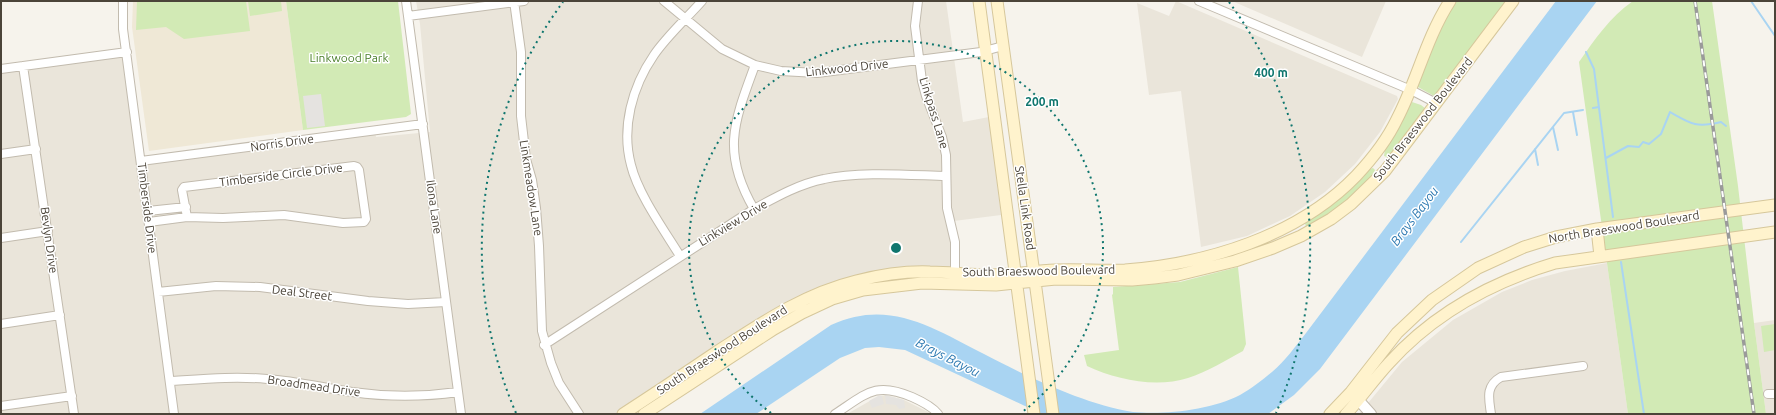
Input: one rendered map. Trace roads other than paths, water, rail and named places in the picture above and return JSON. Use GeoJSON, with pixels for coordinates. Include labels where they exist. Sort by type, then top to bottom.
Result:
{"type":"FeatureCollection","features":[{"type":"Feature","properties":{"kind":"main road","name":"Stella Link Road"},"geometry":{"type":"LineString","coordinates":[[980,1],[1034,414]]}},
{"type":"Feature","properties":{"kind":"main road","name":"Stella Link Road"},"geometry":{"type":"LineString","coordinates":[[997,1],[1052,414]]}},
{"type":"Feature","properties":{"kind":"main road","name":"South Braeswood Boulevard"},"geometry":{"type":"LineString","coordinates":[[644,414],[774,329],[802,313],[832,299],[863,290],[922,283],[983,285],[1034,277],[1056,279],[1149,268],[1213,255],[1254,241],[1293,223],[1327,201],[1371,158],[1397,121],[1411,90],[1436,23],[1450,1]]}},
{"type":"Feature","properties":{"kind":"main road","name":"South Braeswood Boulevard"},"geometry":{"type":"LineString","coordinates":[[1099,275],[1154,278],[1194,271],[1257,254],[1301,236],[1330,219],[1351,204],[1385,171],[1513,1]]}},
{"type":"Feature","properties":{"kind":"main road"},"geometry":{"type":"LineString","coordinates":[[996,121],[1013,119]]}},
{"type":"Feature","properties":{"kind":"main road"},"geometry":{"type":"LineString","coordinates":[[1371,158],[1385,171]]}},
{"type":"Feature","properties":{"kind":"main road","name":"North Braeswood Boulevard"},"geometry":{"type":"LineString","coordinates":[[1346,414],[1355,396],[1397,333],[1432,300],[1478,268],[1524,247],[1556,237],[1597,229],[1775,205]]}},
{"type":"Feature","properties":{"kind":"main road"},"geometry":{"type":"LineString","coordinates":[[1293,223],[1301,236]]}},
{"type":"Feature","properties":{"kind":"main road"},"geometry":{"type":"LineString","coordinates":[[1597,229],[1600,256]]}},
{"type":"Feature","properties":{"kind":"main road","name":"North Braeswood Boulevard"},"geometry":{"type":"LineString","coordinates":[[1330,414],[1355,396],[1410,342],[1453,308],[1475,295],[1526,272],[1555,263],[1775,232]]}},
{"type":"Feature","properties":{"kind":"main road"},"geometry":{"type":"LineString","coordinates":[[1193,260],[1194,271]]}},
{"type":"Feature","properties":{"kind":"main road","name":"South Braeswood Boulevard"},"geometry":{"type":"LineString","coordinates":[[623,414],[765,320],[793,304],[837,286],[878,276],[921,272],[984,275],[1016,279]]}},
{"type":"Feature","properties":{"kind":"main road"},"geometry":{"type":"LineString","coordinates":[[1443,292],[1453,308]]}},
{"type":"Feature","properties":{"kind":"street","name":"Timberside Drive"},"geometry":{"type":"LineString","coordinates":[[123,1],[123,29],[174,414]]}},
{"type":"Feature","properties":{"kind":"street","name":"Ilona Lane"},"geometry":{"type":"LineString","coordinates":[[406,1],[461,414]]}},
{"type":"Feature","properties":{"kind":"street"},"geometry":{"type":"LineString","coordinates":[[408,16],[524,1]]}},
{"type":"Feature","properties":{"kind":"street","name":"Linkwood Drive"},"geometry":{"type":"LineString","coordinates":[[664,1],[722,49],[755,65],[781,71],[806,73],[920,61],[986,51],[1003,46]]}},
{"type":"Feature","properties":{"kind":"street"},"geometry":{"type":"LineString","coordinates":[[680,256],[637,183],[631,166],[628,119],[637,85],[654,55],[702,1]]}},
{"type":"Feature","properties":{"kind":"street","name":"Linkpass Lane"},"geometry":{"type":"LineString","coordinates":[[918,1],[915,26],[926,96],[942,137],[946,155],[947,208],[955,242],[955,273]]}},
{"type":"Feature","properties":{"kind":"street"},"geometry":{"type":"LineString","coordinates":[[1199,1],[1411,90],[1436,103]]}},
{"type":"Feature","properties":{"kind":"street","name":"Linkmeadow Lane"},"geometry":{"type":"LineString","coordinates":[[515,2],[521,52],[521,116],[526,159],[532,180],[536,208],[544,345],[559,383],[579,414]]}},
{"type":"Feature","properties":{"kind":"street"},"geometry":{"type":"LineString","coordinates":[[1,69],[127,52]]}},
{"type":"Feature","properties":{"kind":"street"},"geometry":{"type":"LineString","coordinates":[[754,209],[746,195],[737,169],[733,144],[739,111],[755,65]]}},
{"type":"Feature","properties":{"kind":"street","name":"Bevlyn Drive"},"geometry":{"type":"LineString","coordinates":[[23,66],[74,414]]}},
{"type":"Feature","properties":{"kind":"street","name":"Norris Drive"},"geometry":{"type":"LineString","coordinates":[[141,161],[423,124]]}},
{"type":"Feature","properties":{"kind":"street"},"geometry":{"type":"LineString","coordinates":[[1,154],[36,149]]}},
{"type":"Feature","properties":{"kind":"street","name":"Timberside Circle Drive"},"geometry":{"type":"LineString","coordinates":[[149,222],[187,217],[223,218],[284,215],[343,224],[364,222],[366,219],[359,170],[354,166],[184,187],[182,190],[187,217]]}},
{"type":"Feature","properties":{"kind":"street","name":"Linkview Drive"},"geometry":{"type":"LineString","coordinates":[[544,345],[754,209],[812,182],[837,177],[946,176]]}},
{"type":"Feature","properties":{"kind":"street"},"geometry":{"type":"LineString","coordinates":[[148,211],[186,207]]}},
{"type":"Feature","properties":{"kind":"street"},"geometry":{"type":"LineString","coordinates":[[1,238],[48,231]]}},
{"type":"Feature","properties":{"kind":"street","name":"Deal Street"},"geometry":{"type":"LineString","coordinates":[[158,292],[216,286],[260,287],[400,304],[446,302]]}},
{"type":"Feature","properties":{"kind":"street"},"geometry":{"type":"LineString","coordinates":[[1,324],[60,316]]}},
{"type":"Feature","properties":{"kind":"street"},"geometry":{"type":"LineString","coordinates":[[1491,414],[1489,390],[1496,380],[1501,377],[1583,366]]}},
{"type":"Feature","properties":{"kind":"street","name":"Broadmead Drive"},"geometry":{"type":"LineString","coordinates":[[170,381],[225,377],[267,379],[352,392],[392,396],[430,396],[458,392]]}},
{"type":"Feature","properties":{"kind":"street"},"geometry":{"type":"LineString","coordinates":[[835,414],[862,397],[882,389],[898,391],[914,398],[927,405],[938,414]]}},
{"type":"Feature","properties":{"kind":"street"},"geometry":{"type":"LineString","coordinates":[[1,406],[72,396]]}},
{"type":"Feature","properties":{"kind":"street"},"geometry":{"type":"LineString","coordinates":[[1355,396],[1371,414]]}},
{"type":"Feature","properties":{"kind":"water","name":"Brays Bayou"},"geometry":{"type":"Polygon","coordinates":[[[1556,1],[1597,1],[1320,369],[1294,395],[1268,414],[1042,414],[905,350],[879,347],[865,348],[840,358],[756,414],[700,414],[831,325],[852,317],[872,314],[891,315],[928,326],[1001,363],[1057,389],[1095,403],[1114,408],[1146,413],[1173,412],[1202,408],[1240,395],[1272,372],[1294,349],[1556,1]]]}},
{"type":"Feature","properties":{"kind":"waterway"},"geometry":{"type":"LineString","coordinates":[[1751,1],[1775,36]]}},
{"type":"Feature","properties":{"kind":"waterway"},"geometry":{"type":"LineString","coordinates":[[1586,52],[1594,69],[1613,217]]}},
{"type":"Feature","properties":{"kind":"waterway"},"geometry":{"type":"LineString","coordinates":[[1593,108],[1599,107]]}},
{"type":"Feature","properties":{"kind":"waterway"},"geometry":{"type":"LineString","coordinates":[[1461,242],[1564,113],[1583,110]]}},
{"type":"Feature","properties":{"kind":"waterway"},"geometry":{"type":"LineString","coordinates":[[1573,112],[1577,135]]}},
{"type":"Feature","properties":{"kind":"waterway"},"geometry":{"type":"LineString","coordinates":[[1606,158],[1628,146],[1639,147],[1643,142],[1649,144],[1661,134],[1670,112],[1694,124],[1705,125],[1721,122],[1726,126]]}},
{"type":"Feature","properties":{"kind":"waterway"},"geometry":{"type":"LineString","coordinates":[[1553,127],[1558,150]]}},
{"type":"Feature","properties":{"kind":"waterway"},"geometry":{"type":"LineString","coordinates":[[1535,149],[1538,165]]}},
{"type":"Feature","properties":{"kind":"waterway"},"geometry":{"type":"LineString","coordinates":[[1621,262],[1644,414]]}},
{"type":"Feature","properties":{"kind":"railway"},"geometry":{"type":"LineString","coordinates":[[1695,1],[1754,414]]}},
{"type":"Feature","properties":{"kind":"park label","name":"Linkwood Park"},"geometry":{"type":"Point","coordinates":[349,58]}}]}
